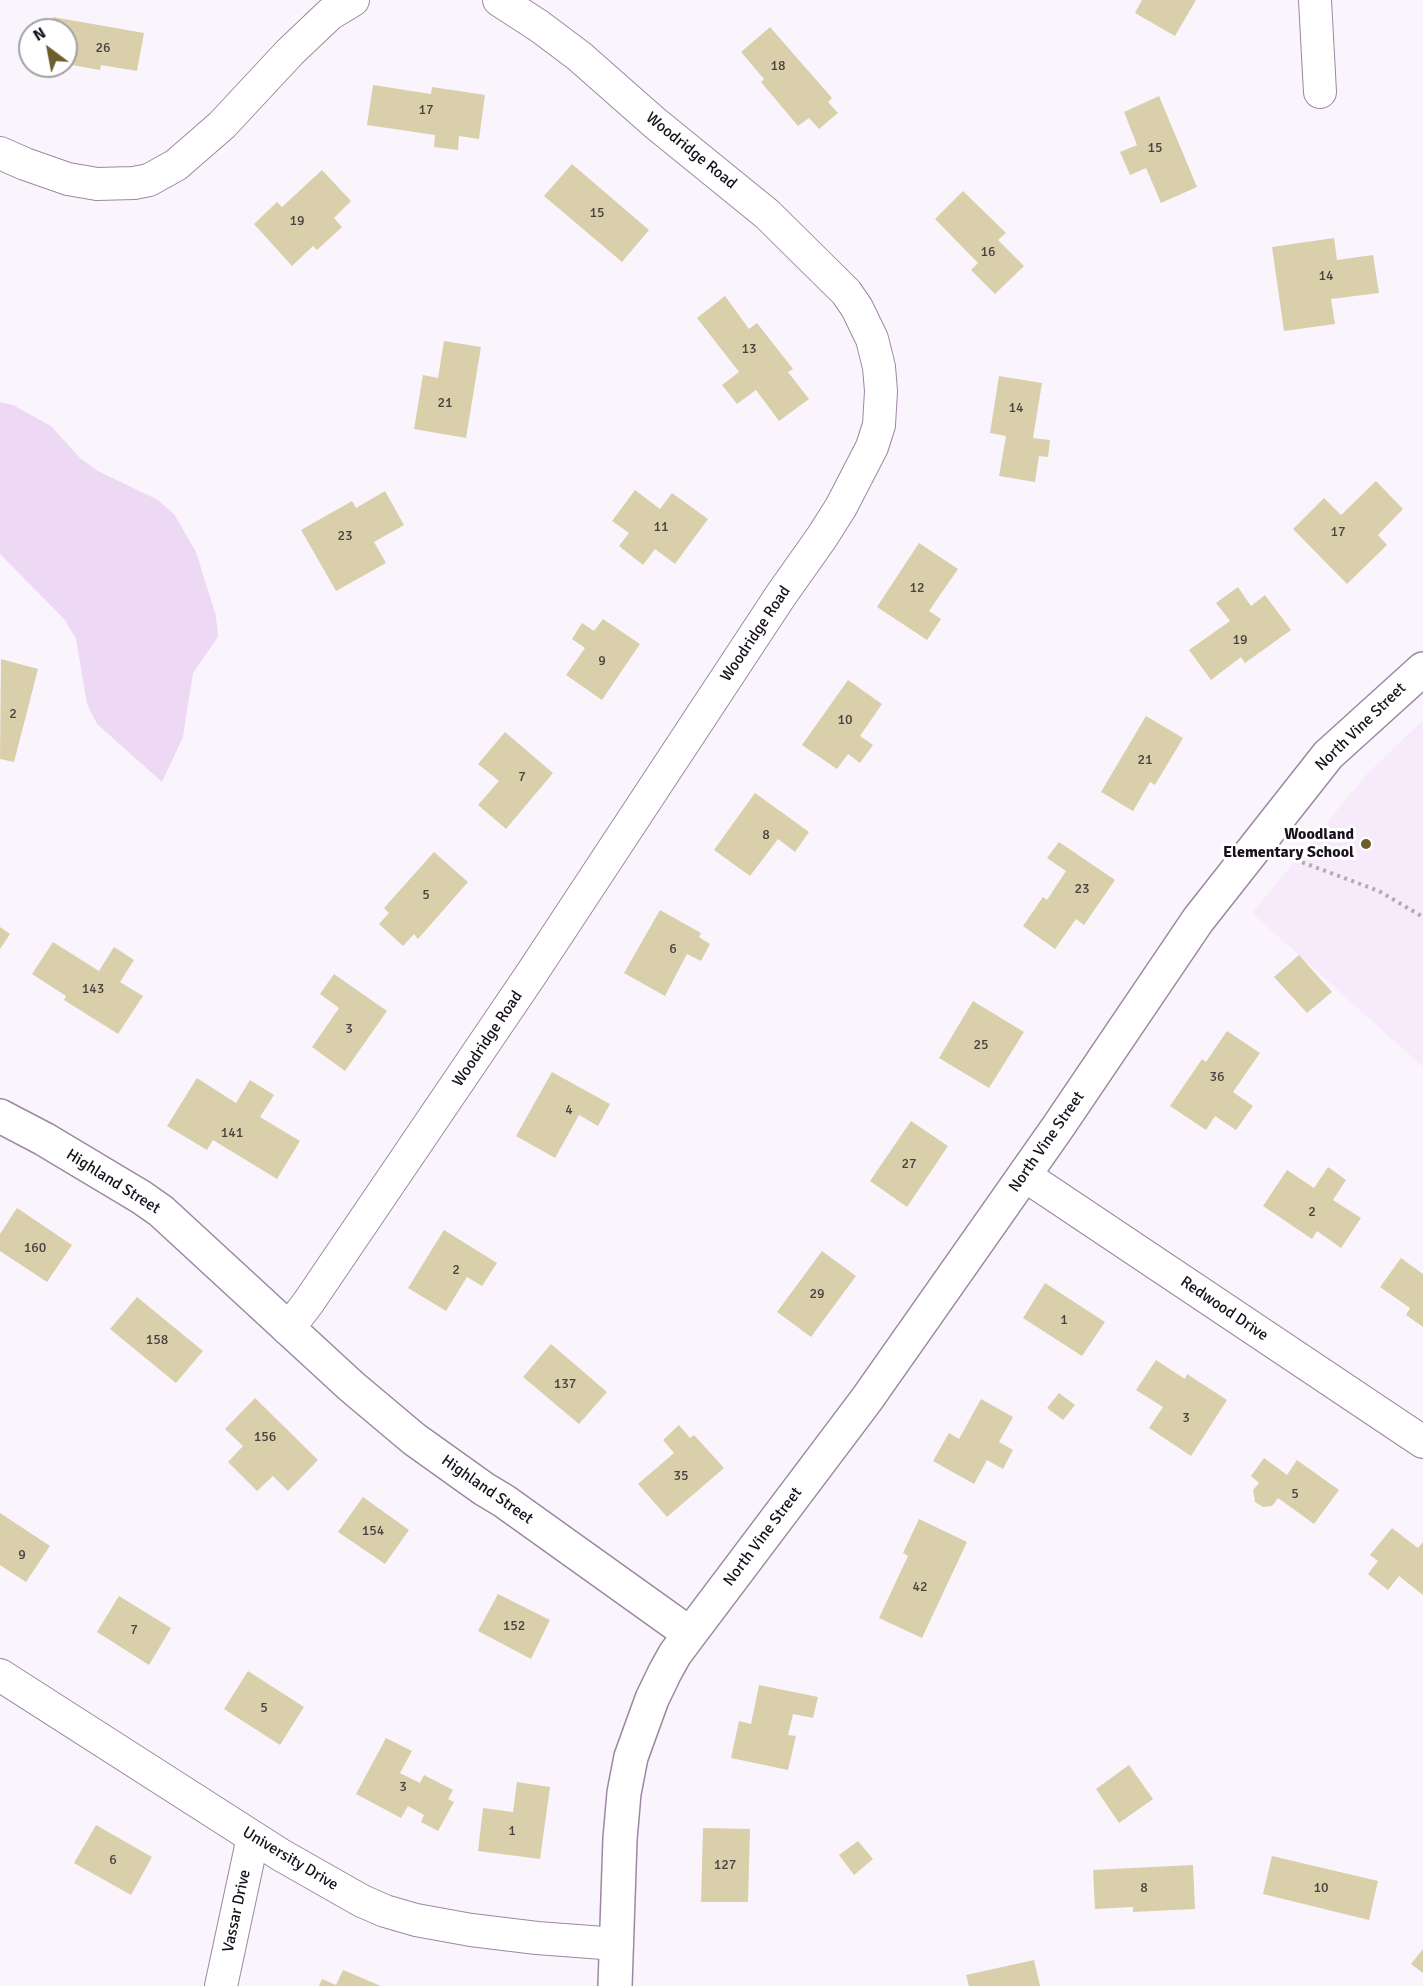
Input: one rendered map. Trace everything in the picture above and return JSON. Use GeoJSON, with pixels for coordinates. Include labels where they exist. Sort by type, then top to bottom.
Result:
{"type":"FeatureCollection","features":[{"type":"Feature","properties":{"kind":"street"},"geometry":{"type":"LineString","coordinates":[[0,153],[68,179],[98,184],[123,184],[148,180],[176,165],[222,125],[290,52],[330,14],[353,0]]}},
{"type":"Feature","properties":{"kind":"street","name":"Woodridge Road"},"geometry":{"type":"LineString","coordinates":[[288,1329],[315,1294],[532,973],[781,595],[822,537],[841,507],[872,447],[879,425],[881,391],[879,367],[872,339],[857,308],[846,292],[767,214],[655,123],[579,56],[499,0]]}},
{"type":"Feature","properties":{"kind":"street"},"geometry":{"type":"LineString","coordinates":[[1315,0],[1320,92]]}},
{"type":"Feature","properties":{"kind":"street","name":"North Vine Street"},"geometry":{"type":"LineString","coordinates":[[690,1634],[867,1399],[1198,920],[1328,755],[1423,669]]}},
{"type":"Feature","properties":{"kind":"street","name":"Highland Street"},"geometry":{"type":"LineString","coordinates":[[0,1116],[53,1145],[161,1211],[288,1329],[414,1439],[690,1634]]}},
{"type":"Feature","properties":{"kind":"street","name":"Redwood Drive"},"geometry":{"type":"LineString","coordinates":[[1024,1174],[1423,1442]]}},
{"type":"Feature","properties":{"kind":"street"},"geometry":{"type":"LineString","coordinates":[[615,1986],[620,1839],[624,1793],[631,1757],[660,1681],[675,1654],[690,1634]]}},
{"type":"Feature","properties":{"kind":"street","name":"University Drive"},"geometry":{"type":"LineString","coordinates":[[0,1675],[253,1837],[317,1876],[385,1911],[416,1920],[471,1930],[617,1944]]}},
{"type":"Feature","properties":{"kind":"street","name":"Vassar Drive"},"geometry":{"type":"LineString","coordinates":[[221,1986],[253,1837]]}},
{"type":"Feature","properties":{"kind":"path"},"geometry":{"type":"LineString","coordinates":[[1256,845],[1379,891],[1423,917]]}},
{"type":"Feature","properties":{"kind":"shaded area"},"geometry":{"type":"Polygon","coordinates":[[[0,402],[13,405],[51,426],[80,458],[98,471],[158,500],[174,514],[196,552],[216,616],[218,637],[193,673],[183,737],[162,782],[97,724],[87,704],[76,639],[65,620],[0,554],[0,402]]]}},
{"type":"Feature","properties":{"kind":"shaded area","name":"Woodland Elementary School"},"geometry":{"type":"Polygon","coordinates":[[[1423,720],[1423,1067],[1252,913],[1366,775],[1423,720]]]}},
{"type":"Feature","properties":{"kind":"building"},"geometry":{"type":"Polygon","coordinates":[[[1142,0],[1196,0],[1175,36],[1135,13],[1142,0]]]}},
{"type":"Feature","properties":{"kind":"building"},"geometry":{"type":"Polygon","coordinates":[[[78,21],[144,33],[137,71],[101,65],[100,70],[78,66],[78,21]]]}},
{"type":"Feature","properties":{"kind":"building"},"geometry":{"type":"Polygon","coordinates":[[[770,27],[832,98],[828,102],[838,113],[819,129],[809,118],[798,126],[761,82],[764,79],[741,52],[770,27]]]}},
{"type":"Feature","properties":{"kind":"building"},"geometry":{"type":"Polygon","coordinates":[[[373,85],[431,94],[432,87],[485,95],[479,139],[459,136],[458,150],[434,147],[435,135],[367,125],[373,85]]]}},
{"type":"Feature","properties":{"kind":"building"},"geometry":{"type":"Polygon","coordinates":[[[1159,96],[1197,187],[1161,203],[1146,168],[1130,175],[1120,152],[1137,145],[1124,112],[1159,96]]]}},
{"type":"Feature","properties":{"kind":"building"},"geometry":{"type":"Polygon","coordinates":[[[572,164],[649,230],[622,262],[544,196],[572,164]]]}},
{"type":"Feature","properties":{"kind":"building"},"geometry":{"type":"Polygon","coordinates":[[[322,170],[351,201],[334,218],[342,227],[317,250],[313,246],[292,266],[254,224],[277,202],[282,207],[322,170]]]}},
{"type":"Feature","properties":{"kind":"building"},"geometry":{"type":"Polygon","coordinates":[[[963,191],[1006,233],[998,240],[1024,266],[995,294],[971,270],[978,263],[935,219],[963,191]]]}},
{"type":"Feature","properties":{"kind":"building"},"geometry":{"type":"Polygon","coordinates":[[[1334,238],[1337,260],[1373,255],[1379,293],[1331,299],[1335,324],[1284,331],[1272,247],[1334,238]]]}},
{"type":"Feature","properties":{"kind":"building"},"geometry":{"type":"Polygon","coordinates":[[[725,296],[749,329],[757,323],[793,369],[788,372],[809,399],[779,421],[756,390],[737,404],[722,385],[739,372],[697,318],[725,296]]]}},
{"type":"Feature","properties":{"kind":"building"},"geometry":{"type":"Polygon","coordinates":[[[444,341],[481,347],[466,438],[414,429],[423,375],[438,378],[444,341]]]}},
{"type":"Feature","properties":{"kind":"building"},"geometry":{"type":"Polygon","coordinates":[[[999,376],[1042,383],[1033,438],[1050,440],[1048,457],[1039,456],[1035,482],[999,476],[1006,436],[990,433],[999,376]]]}},
{"type":"Feature","properties":{"kind":"building"},"geometry":{"type":"Polygon","coordinates":[[[1376,481],[1403,509],[1378,535],[1387,545],[1347,584],[1293,529],[1324,498],[1341,515],[1376,481]]]}},
{"type":"Feature","properties":{"kind":"building"},"geometry":{"type":"Polygon","coordinates":[[[635,490],[660,509],[672,493],[708,519],[675,564],[655,549],[643,565],[619,546],[629,533],[612,521],[635,490]]]}},
{"type":"Feature","properties":{"kind":"building"},"geometry":{"type":"Polygon","coordinates":[[[385,491],[404,525],[374,542],[386,563],[336,591],[301,530],[352,501],[356,508],[385,491]]]}},
{"type":"Feature","properties":{"kind":"building"},"geometry":{"type":"Polygon","coordinates":[[[919,543],[958,569],[929,611],[941,619],[927,640],[877,607],[919,543]]]}},
{"type":"Feature","properties":{"kind":"building"},"geometry":{"type":"Polygon","coordinates":[[[1238,587],[1251,606],[1265,595],[1291,630],[1245,663],[1241,657],[1211,680],[1189,650],[1230,621],[1216,603],[1238,587]]]}},
{"type":"Feature","properties":{"kind":"building"},"geometry":{"type":"Polygon","coordinates":[[[603,619],[640,644],[602,700],[566,675],[585,648],[572,639],[582,623],[594,631],[603,619]]]}},
{"type":"Feature","properties":{"kind":"building"},"geometry":{"type":"Polygon","coordinates":[[[1,659],[38,669],[14,762],[0,759],[1,659]]]}},
{"type":"Feature","properties":{"kind":"building"},"geometry":{"type":"Polygon","coordinates":[[[848,680],[882,704],[860,736],[873,745],[860,763],[848,754],[837,769],[802,745],[848,680]]]}},
{"type":"Feature","properties":{"kind":"building"},"geometry":{"type":"Polygon","coordinates":[[[1146,716],[1183,738],[1155,785],[1150,782],[1133,811],[1101,792],[1146,716]]]}},
{"type":"Feature","properties":{"kind":"building"},"geometry":{"type":"Polygon","coordinates":[[[505,732],[553,773],[506,829],[478,805],[499,781],[478,764],[505,732]]]}},
{"type":"Feature","properties":{"kind":"building"},"geometry":{"type":"Polygon","coordinates":[[[755,793],[809,832],[795,852],[778,839],[750,876],[714,850],[755,793]]]}},
{"type":"Feature","properties":{"kind":"building"},"geometry":{"type":"Polygon","coordinates":[[[1059,842],[1115,880],[1084,925],[1076,919],[1055,949],[1023,926],[1043,897],[1047,900],[1066,871],[1047,858],[1059,842]]]}},
{"type":"Feature","properties":{"kind":"building"},"geometry":{"type":"Polygon","coordinates":[[[434,852],[468,882],[418,939],[414,934],[403,946],[379,924],[389,913],[384,908],[434,852]]]}},
{"type":"Feature","properties":{"kind":"building"},"geometry":{"type":"Polygon","coordinates":[[[660,910],[701,933],[699,937],[710,944],[701,961],[687,954],[665,996],[624,973],[660,910]]]}},
{"type":"Feature","properties":{"kind":"building"},"geometry":{"type":"Polygon","coordinates":[[[0,927],[10,934],[0,949],[0,927]]]}},
{"type":"Feature","properties":{"kind":"building"},"geometry":{"type":"Polygon","coordinates":[[[53,942],[99,971],[114,947],[134,960],[120,982],[143,996],[118,1034],[64,1000],[66,996],[32,974],[53,942]]]}},
{"type":"Feature","properties":{"kind":"building"},"geometry":{"type":"Polygon","coordinates":[[[1299,955],[1332,992],[1307,1013],[1274,977],[1299,955]]]}},
{"type":"Feature","properties":{"kind":"building"},"geometry":{"type":"Polygon","coordinates":[[[334,974],[387,1011],[345,1071],[312,1047],[339,1008],[320,994],[334,974]]]}},
{"type":"Feature","properties":{"kind":"building"},"geometry":{"type":"Polygon","coordinates":[[[973,1001],[1024,1032],[989,1088],[939,1058],[973,1001]]]}},
{"type":"Feature","properties":{"kind":"building"},"geometry":{"type":"Polygon","coordinates":[[[1227,1031],[1260,1053],[1233,1092],[1253,1106],[1236,1130],[1215,1116],[1206,1130],[1170,1106],[1202,1059],[1206,1062],[1227,1031]]]}},
{"type":"Feature","properties":{"kind":"building"},"geometry":{"type":"Polygon","coordinates":[[[552,1072],[610,1104],[598,1126],[579,1115],[555,1158],[516,1136],[552,1072]]]}},
{"type":"Feature","properties":{"kind":"building"},"geometry":{"type":"Polygon","coordinates":[[[197,1078],[236,1103],[250,1080],[274,1095],[260,1117],[300,1141],[277,1179],[213,1140],[207,1150],[167,1126],[197,1078]]]}},
{"type":"Feature","properties":{"kind":"building"},"geometry":{"type":"Polygon","coordinates":[[[911,1121],[948,1146],[907,1207],[870,1181],[911,1121]]]}},
{"type":"Feature","properties":{"kind":"building"},"geometry":{"type":"Polygon","coordinates":[[[1328,1167],[1346,1180],[1333,1200],[1361,1218],[1341,1248],[1317,1231],[1312,1239],[1263,1206],[1287,1170],[1314,1188],[1328,1167]]]}},
{"type":"Feature","properties":{"kind":"building"},"geometry":{"type":"Polygon","coordinates":[[[17,1208],[72,1245],[47,1282],[0,1251],[0,1234],[17,1208]]]}},
{"type":"Feature","properties":{"kind":"building"},"geometry":{"type":"Polygon","coordinates":[[[444,1230],[497,1263],[482,1286],[467,1277],[446,1311],[408,1288],[444,1230]]]}},
{"type":"Feature","properties":{"kind":"building"},"geometry":{"type":"Polygon","coordinates":[[[822,1251],[856,1276],[811,1337],[777,1312],[822,1251]]]}},
{"type":"Feature","properties":{"kind":"building"},"geometry":{"type":"Polygon","coordinates":[[[1401,1258],[1423,1274],[1423,1327],[1406,1315],[1410,1308],[1380,1287],[1401,1258]]]}},
{"type":"Feature","properties":{"kind":"building"},"geometry":{"type":"Polygon","coordinates":[[[1045,1283],[1105,1322],[1082,1356],[1023,1318],[1045,1283]]]}},
{"type":"Feature","properties":{"kind":"building"},"geometry":{"type":"Polygon","coordinates":[[[137,1297],[203,1351],[176,1383],[110,1329],[137,1297]]]}},
{"type":"Feature","properties":{"kind":"building"},"geometry":{"type":"Polygon","coordinates":[[[551,1344],[607,1392],[579,1424],[523,1377],[551,1344]]]}},
{"type":"Feature","properties":{"kind":"building"},"geometry":{"type":"Polygon","coordinates":[[[1156,1360],[1185,1379],[1187,1374],[1227,1400],[1191,1456],[1149,1428],[1163,1407],[1136,1390],[1156,1360]]]}},
{"type":"Feature","properties":{"kind":"building"},"geometry":{"type":"Polygon","coordinates":[[[1059,1393],[1075,1405],[1063,1420],[1047,1408],[1059,1393]]]}},
{"type":"Feature","properties":{"kind":"building"},"geometry":{"type":"Polygon","coordinates":[[[255,1398],[318,1460],[288,1491],[273,1476],[257,1491],[228,1462],[243,1446],[225,1429],[255,1398]]]}},
{"type":"Feature","properties":{"kind":"building"},"geometry":{"type":"Polygon","coordinates":[[[981,1399],[1013,1417],[999,1442],[1013,1450],[1003,1469],[987,1460],[974,1484],[933,1461],[949,1433],[959,1439],[981,1399]]]}},
{"type":"Feature","properties":{"kind":"building"},"geometry":{"type":"Polygon","coordinates":[[[679,1425],[690,1438],[694,1435],[724,1468],[667,1517],[638,1484],[674,1453],[663,1440],[679,1425]]]}},
{"type":"Feature","properties":{"kind":"building"},"geometry":{"type":"Polygon","coordinates":[[[1264,1458],[1287,1475],[1297,1460],[1339,1490],[1314,1524],[1278,1498],[1272,1506],[1263,1507],[1255,1502],[1253,1490],[1259,1483],[1251,1476],[1264,1458]]]}},
{"type":"Feature","properties":{"kind":"building"},"geometry":{"type":"Polygon","coordinates":[[[363,1497],[409,1530],[385,1564],[338,1532],[363,1497]]]}},
{"type":"Feature","properties":{"kind":"building"},"geometry":{"type":"Polygon","coordinates":[[[0,1513],[50,1546],[26,1582],[0,1565],[0,1513]]]}},
{"type":"Feature","properties":{"kind":"building"},"geometry":{"type":"Polygon","coordinates":[[[919,1519],[967,1542],[922,1638],[879,1618],[908,1556],[903,1553],[919,1519]]]}},
{"type":"Feature","properties":{"kind":"building"},"geometry":{"type":"Polygon","coordinates":[[[1392,1528],[1418,1548],[1423,1542],[1423,1595],[1399,1576],[1388,1590],[1368,1574],[1378,1561],[1370,1555],[1392,1528]]]}},
{"type":"Feature","properties":{"kind":"building"},"geometry":{"type":"Polygon","coordinates":[[[498,1594],[550,1620],[531,1659],[478,1631],[498,1594]]]}},
{"type":"Feature","properties":{"kind":"building"},"geometry":{"type":"Polygon","coordinates":[[[119,1596],[171,1628],[149,1665],[97,1632],[119,1596]]]}},
{"type":"Feature","properties":{"kind":"building"},"geometry":{"type":"Polygon","coordinates":[[[248,1671],[304,1707],[280,1745],[224,1709],[248,1671]]]}},
{"type":"Feature","properties":{"kind":"building"},"geometry":{"type":"Polygon","coordinates":[[[759,1685],[818,1697],[813,1718],[793,1714],[788,1735],[796,1736],[788,1770],[731,1758],[739,1721],[751,1724],[759,1685]]]}},
{"type":"Feature","properties":{"kind":"building"},"geometry":{"type":"Polygon","coordinates":[[[386,1738],[412,1751],[400,1773],[420,1783],[424,1775],[453,1790],[448,1799],[454,1802],[438,1831],[421,1822],[424,1815],[408,1806],[401,1818],[356,1794],[386,1738]]]}},
{"type":"Feature","properties":{"kind":"building"},"geometry":{"type":"Polygon","coordinates":[[[1129,1765],[1153,1799],[1119,1823],[1096,1789],[1129,1765]]]}},
{"type":"Feature","properties":{"kind":"building"},"geometry":{"type":"Polygon","coordinates":[[[517,1782],[550,1787],[540,1859],[478,1851],[483,1808],[513,1812],[517,1782]]]}},
{"type":"Feature","properties":{"kind":"building"},"geometry":{"type":"Polygon","coordinates":[[[96,1825],[152,1857],[131,1895],[74,1863],[96,1825]]]}},
{"type":"Feature","properties":{"kind":"building"},"geometry":{"type":"Polygon","coordinates":[[[703,1828],[750,1829],[748,1902],[701,1902],[703,1828]]]}},
{"type":"Feature","properties":{"kind":"building"},"geometry":{"type":"Polygon","coordinates":[[[858,1841],[873,1859],[854,1875],[839,1855],[858,1841]]]}},
{"type":"Feature","properties":{"kind":"building"},"geometry":{"type":"Polygon","coordinates":[[[1272,1856],[1378,1881],[1369,1920],[1263,1894],[1272,1856]]]}},
{"type":"Feature","properties":{"kind":"building"},"geometry":{"type":"Polygon","coordinates":[[[1193,1865],[1195,1909],[1133,1912],[1133,1907],[1095,1909],[1093,1870],[1193,1865]]]}},
{"type":"Feature","properties":{"kind":"building"},"geometry":{"type":"Polygon","coordinates":[[[1423,1949],[1423,1973],[1411,1964],[1423,1949]]]}},
{"type":"Feature","properties":{"kind":"building"},"geometry":{"type":"Polygon","coordinates":[[[1034,1960],[1040,1986],[969,1986],[966,1975],[1034,1960]]]}},
{"type":"Feature","properties":{"kind":"building"},"geometry":{"type":"Polygon","coordinates":[[[343,1970],[381,1986],[319,1986],[322,1979],[336,1985],[343,1970]]]}},
{"type":"Feature","properties":{"kind":"place","name":"Woodland Elementary School"},"geometry":{"type":"Point","coordinates":[1366,844]}}]}
